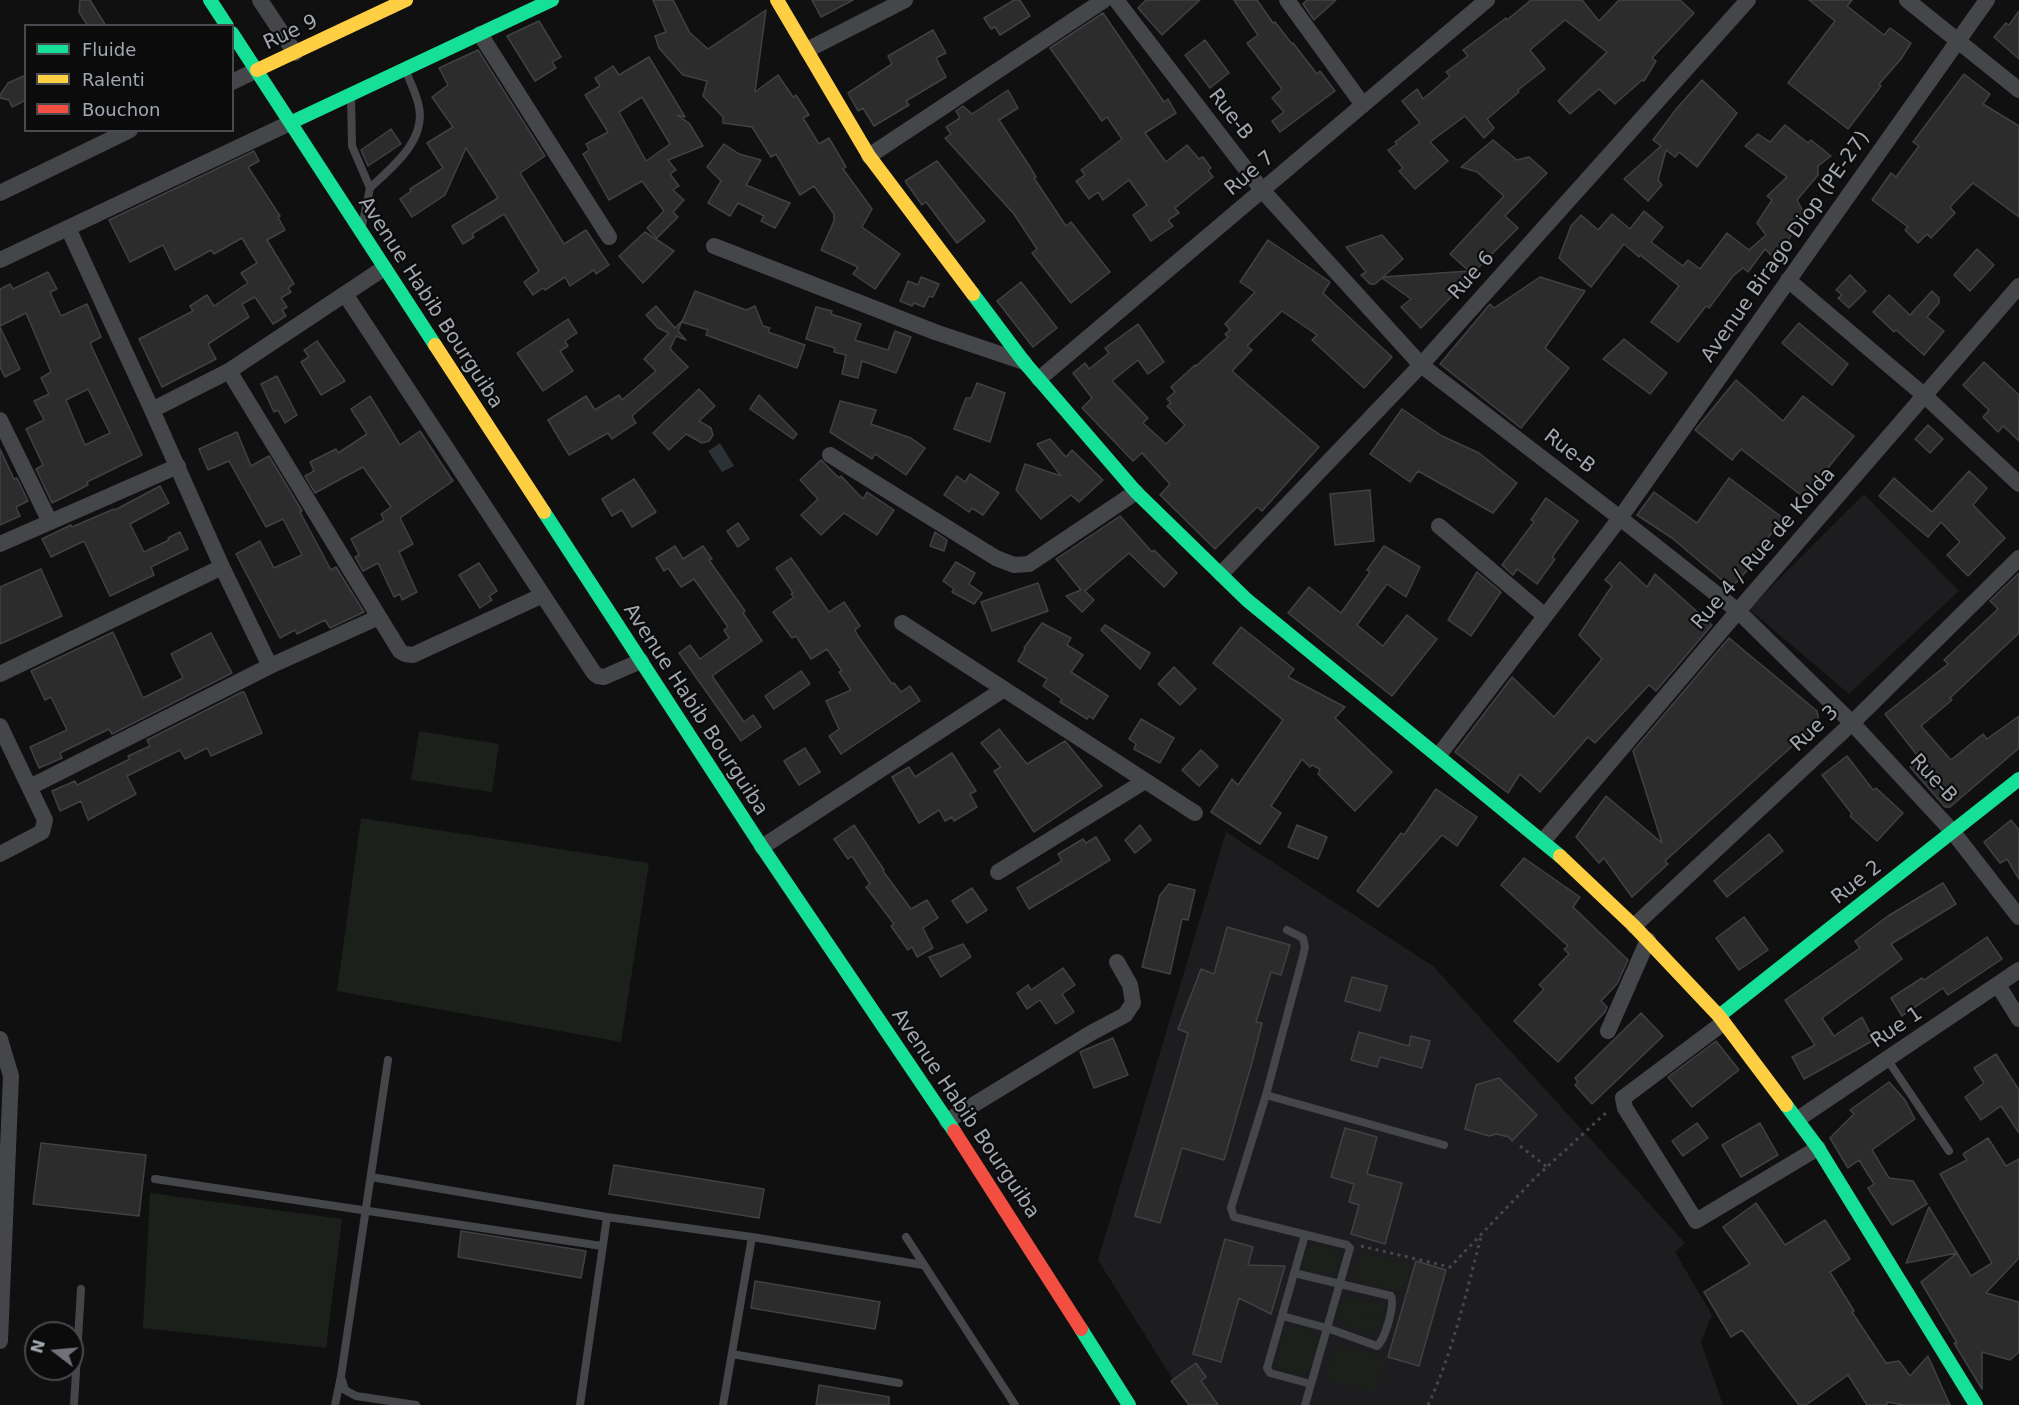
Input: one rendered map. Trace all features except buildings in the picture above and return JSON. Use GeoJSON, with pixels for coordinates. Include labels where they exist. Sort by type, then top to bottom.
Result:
{"type":"FeatureCollection","features":[{"type":"Feature","properties":{"kind":"street"},"geometry":{"type":"LineString","coordinates":[[210,0],[226,24]]}},
{"type":"Feature","properties":{"kind":"street"},"geometry":{"type":"LineString","coordinates":[[260,0],[295,53]]}},
{"type":"Feature","properties":{"kind":"street","name":"Rue 9"},"geometry":{"type":"LineString","coordinates":[[257,70],[406,0]]}},
{"type":"Feature","properties":{"kind":"street"},"geometry":{"type":"LineString","coordinates":[[0,260],[552,0]]}},
{"type":"Feature","properties":{"kind":"street"},"geometry":{"type":"LineString","coordinates":[[777,0],[869,156],[1024,362],[1136,492],[1247,600],[1543,842],[1634,926],[1721,1019],[1818,1148],[1976,1405]]}},
{"type":"Feature","properties":{"kind":"street"},"geometry":{"type":"LineString","coordinates":[[807,50],[905,0]]}},
{"type":"Feature","properties":{"kind":"street"},"geometry":{"type":"LineString","coordinates":[[869,156],[1104,0]]}},
{"type":"Feature","properties":{"kind":"street","name":"Rue-B"},"geometry":{"type":"LineString","coordinates":[[1116,0],[1262,190],[1421,365],[1737,611],[1852,723],[1953,832],[2019,917]]}},
{"type":"Feature","properties":{"kind":"street"},"geometry":{"type":"LineString","coordinates":[[1287,0],[1363,105]]}},
{"type":"Feature","properties":{"kind":"street","name":"Rue 7"},"geometry":{"type":"LineString","coordinates":[[1039,379],[1487,0]]}},
{"type":"Feature","properties":{"kind":"street","name":"Rue 6"},"geometry":{"type":"LineString","coordinates":[[1221,574],[1421,365],[1748,0]]}},
{"type":"Feature","properties":{"kind":"street"},"geometry":{"type":"LineString","coordinates":[[1906,0],[2019,90]]}},
{"type":"Feature","properties":{"kind":"street","name":"Avenue Birago Diop (PE-27)"},"geometry":{"type":"LineString","coordinates":[[1439,755],[1620,518],[1987,0]]}},
{"type":"Feature","properties":{"kind":"street"},"geometry":{"type":"LineString","coordinates":[[480,34],[609,237]]}},
{"type":"Feature","properties":{"kind":"street","name":"Avenue Habib Bourguiba"},"geometry":{"type":"LineString","coordinates":[[234,36],[292,122],[640,662],[762,847],[979,1167],[1129,1405]]}},
{"type":"Feature","properties":{"kind":"street"},"geometry":{"type":"LineString","coordinates":[[234,80],[257,70]]}},
{"type":"Feature","properties":{"kind":"street"},"geometry":{"type":"LineString","coordinates":[[0,193],[126,132]]}},
{"type":"Feature","properties":{"kind":"street"},"geometry":{"type":"LineString","coordinates":[[68,228],[222,567],[270,666]]}},
{"type":"Feature","properties":{"kind":"street"},"geometry":{"type":"LineString","coordinates":[[714,246],[935,332],[1024,362]]}},
{"type":"Feature","properties":{"kind":"street"},"geometry":{"type":"LineString","coordinates":[[152,410],[229,371],[384,268]]}},
{"type":"Feature","properties":{"kind":"street"},"geometry":{"type":"LineString","coordinates":[[1788,280],[1925,396],[2019,484]]}},
{"type":"Feature","properties":{"kind":"street","name":"Rue 4 / Rue de Kolda"},"geometry":{"type":"LineString","coordinates":[[1543,842],[1737,611],[2019,286]]}},
{"type":"Feature","properties":{"kind":"street"},"geometry":{"type":"LineString","coordinates":[[345,294],[598,676],[612,675],[640,662]]}},
{"type":"Feature","properties":{"kind":"street"},"geometry":{"type":"LineString","coordinates":[[229,371],[400,651],[413,655],[543,595]]}},
{"type":"Feature","properties":{"kind":"street"},"geometry":{"type":"LineString","coordinates":[[0,420],[50,522]]}},
{"type":"Feature","properties":{"kind":"street"},"geometry":{"type":"LineString","coordinates":[[830,455],[996,558],[1014,565],[1029,564],[1136,492]]}},
{"type":"Feature","properties":{"kind":"street"},"geometry":{"type":"LineString","coordinates":[[0,544],[178,466]]}},
{"type":"Feature","properties":{"kind":"street"},"geometry":{"type":"LineString","coordinates":[[1439,526],[1545,616]]}},
{"type":"Feature","properties":{"kind":"street","name":"Rue 3"},"geometry":{"type":"LineString","coordinates":[[1634,926],[1852,723],[2019,558]]}},
{"type":"Feature","properties":{"kind":"street"},"geometry":{"type":"LineString","coordinates":[[0,674],[222,567]]}},
{"type":"Feature","properties":{"kind":"street"},"geometry":{"type":"LineString","coordinates":[[30,787],[270,666],[379,617]]}},
{"type":"Feature","properties":{"kind":"street"},"geometry":{"type":"LineString","coordinates":[[902,623],[1195,813]]}},
{"type":"Feature","properties":{"kind":"street"},"geometry":{"type":"LineString","coordinates":[[762,847],[1004,689]]}},
{"type":"Feature","properties":{"kind":"street"},"geometry":{"type":"LineString","coordinates":[[0,726],[45,820],[42,832],[0,854]]}},
{"type":"Feature","properties":{"kind":"street","name":"Rue 2"},"geometry":{"type":"LineString","coordinates":[[1721,1019],[2019,779]]}},
{"type":"Feature","properties":{"kind":"street"},"geometry":{"type":"LineString","coordinates":[[998,872],[1145,782]]}},
{"type":"Feature","properties":{"kind":"street"},"geometry":{"type":"LineString","coordinates":[[1608,1031],[1648,940]]}},
{"type":"Feature","properties":{"kind":"street"},"geometry":{"type":"LineString","coordinates":[[947,1121],[1091,1033],[1125,1016],[1133,1003],[1130,985],[1118,962]]}},
{"type":"Feature","properties":{"kind":"street","name":"Rue 1"},"geometry":{"type":"LineString","coordinates":[[1798,1119],[2019,970]]}},
{"type":"Feature","properties":{"kind":"street"},"geometry":{"type":"LineString","coordinates":[[1998,985],[2019,1019]]}},
{"type":"Feature","properties":{"kind":"street"},"geometry":{"type":"LineString","coordinates":[[1721,1019],[1623,1098],[1625,1108],[1696,1221],[1818,1148]]}},
{"type":"Feature","properties":{"kind":"street"},"geometry":{"type":"LineString","coordinates":[[0,1039],[11,1076],[0,1341]]}},
{"type":"Feature","properties":{"kind":"lane"},"geometry":{"type":"LineString","coordinates":[[361,232],[370,188],[399,160],[417,135],[419,107],[405,69]]}},
{"type":"Feature","properties":{"kind":"lane"},"geometry":{"type":"LineString","coordinates":[[351,93],[352,146],[370,188]]}},
{"type":"Feature","properties":{"kind":"lane"},"geometry":{"type":"LineString","coordinates":[[1287,930],[1303,938],[1305,947],[1266,1095],[1231,1208],[1234,1217],[1347,1245],[1350,1248],[1305,1405]]}},
{"type":"Feature","properties":{"kind":"lane"},"geometry":{"type":"LineString","coordinates":[[1887,1059],[1949,1151]]}},
{"type":"Feature","properties":{"kind":"lane"},"geometry":{"type":"LineString","coordinates":[[335,1405],[388,1060]]}},
{"type":"Feature","properties":{"kind":"lane"},"geometry":{"type":"LineString","coordinates":[[1266,1095],[1444,1145]]}},
{"type":"Feature","properties":{"kind":"lane"},"geometry":{"type":"LineString","coordinates":[[371,1177],[607,1217],[752,1237],[923,1265]]}},
{"type":"Feature","properties":{"kind":"lane"},"geometry":{"type":"LineString","coordinates":[[155,1179],[602,1246]]}},
{"type":"Feature","properties":{"kind":"lane"},"geometry":{"type":"LineString","coordinates":[[580,1405],[607,1217]]}},
{"type":"Feature","properties":{"kind":"lane"},"geometry":{"type":"LineString","coordinates":[[1305,1235],[1268,1371],[1311,1384]]}},
{"type":"Feature","properties":{"kind":"lane"},"geometry":{"type":"LineString","coordinates":[[723,1405],[752,1237]]}},
{"type":"Feature","properties":{"kind":"lane"},"geometry":{"type":"LineString","coordinates":[[906,1237],[1015,1405]]}},
{"type":"Feature","properties":{"kind":"lane"},"geometry":{"type":"LineString","coordinates":[[1282,1316],[1327,1328],[1377,1346],[1383,1341],[1393,1303],[1391,1296],[1294,1273]]}},
{"type":"Feature","properties":{"kind":"lane"},"geometry":{"type":"LineString","coordinates":[[74,1405],[81,1289]]}},
{"type":"Feature","properties":{"kind":"lane"},"geometry":{"type":"LineString","coordinates":[[732,1354],[899,1383]]}},
{"type":"Feature","properties":{"kind":"lane"},"geometry":{"type":"LineString","coordinates":[[341,1376],[345,1390],[356,1396],[416,1405]]}},
{"type":"Feature","properties":{"kind":"path"},"geometry":{"type":"LineString","coordinates":[[1350,1248],[1359,1245],[1450,1268],[1547,1167],[1623,1098]]}},
{"type":"Feature","properties":{"kind":"path"},"geometry":{"type":"LineString","coordinates":[[1520,1146],[1547,1167]]}},
{"type":"Feature","properties":{"kind":"path"},"geometry":{"type":"LineString","coordinates":[[1428,1405],[1464,1303],[1481,1236]]}},
{"type":"Feature","properties":{"kind":"shaded area"},"geometry":{"type":"Polygon","coordinates":[[[720,443],[734,466],[722,472],[708,451],[720,443]]]}},
{"type":"Feature","properties":{"kind":"shaded area"},"geometry":{"type":"Polygon","coordinates":[[[1864,494],[1959,591],[1849,694],[1749,609],[1864,494]]]}},
{"type":"Feature","properties":{"kind":"shaded area"},"geometry":{"type":"Polygon","coordinates":[[[419,731],[499,744],[492,792],[411,780],[419,731]]]}},
{"type":"Feature","properties":{"kind":"shaded area"},"geometry":{"type":"Polygon","coordinates":[[[361,818],[649,863],[621,1042],[337,991],[361,818]]]}},
{"type":"Feature","properties":{"kind":"shaded area"},"geometry":{"type":"Polygon","coordinates":[[[1226,832],[1433,966],[1685,1243],[1675,1252],[1712,1315],[1701,1342],[1723,1405],[1189,1405],[1098,1260],[1226,832]]]}},
{"type":"Feature","properties":{"kind":"shaded area"},"geometry":{"type":"Polygon","coordinates":[[[150,1193],[342,1219],[326,1348],[143,1328],[150,1193]]]}},
{"type":"Feature","properties":{"kind":"shaded area"},"geometry":{"type":"Polygon","coordinates":[[[1314,1245],[1337,1251],[1341,1257],[1337,1273],[1330,1275],[1307,1269],[1304,1263],[1308,1248],[1314,1245]]]}},
{"type":"Feature","properties":{"kind":"shaded area"},"geometry":{"type":"Polygon","coordinates":[[[1361,1252],[1409,1266],[1402,1292],[1353,1278],[1361,1252]]]}},
{"type":"Feature","properties":{"kind":"shaded area"},"geometry":{"type":"Polygon","coordinates":[[[1353,1297],[1385,1306],[1381,1320],[1361,1315],[1361,1317],[1381,1322],[1377,1334],[1344,1325],[1341,1321],[1340,1308],[1345,1301],[1353,1297]]]}},
{"type":"Feature","properties":{"kind":"shaded area"},"geometry":{"type":"Polygon","coordinates":[[[1293,1325],[1313,1331],[1318,1340],[1309,1371],[1301,1375],[1281,1369],[1276,1362],[1286,1330],[1293,1325]]]}},
{"type":"Feature","properties":{"kind":"shaded area"},"geometry":{"type":"Polygon","coordinates":[[[1336,1345],[1384,1358],[1375,1392],[1326,1379],[1336,1345]]]}},
{"type":"Feature","properties":{"kind":"traffic: fast"},"geometry":{"type":"LineString","coordinates":[[210,0],[226,24]]}},
{"type":"Feature","properties":{"kind":"traffic: fast"},"geometry":{"type":"LineString","coordinates":[[292,122],[552,0]]}},
{"type":"Feature","properties":{"kind":"traffic: fast"},"geometry":{"type":"LineString","coordinates":[[234,36],[435,345]]}},
{"type":"Feature","properties":{"kind":"traffic: fast"},"geometry":{"type":"LineString","coordinates":[[973,294],[1024,362],[1136,492],[1247,600],[1560,856]]}},
{"type":"Feature","properties":{"kind":"traffic: fast"},"geometry":{"type":"LineString","coordinates":[[544,512],[762,847],[954,1131]]}},
{"type":"Feature","properties":{"kind":"traffic: fast"},"geometry":{"type":"LineString","coordinates":[[1719,1016],[2019,779]]}},
{"type":"Feature","properties":{"kind":"traffic: fast"},"geometry":{"type":"LineString","coordinates":[[1786,1105],[1818,1148],[1976,1405]]}},
{"type":"Feature","properties":{"kind":"traffic: fast"},"geometry":{"type":"LineString","coordinates":[[1081,1329],[1129,1405]]}},
{"type":"Feature","properties":{"kind":"traffic: slow"},"geometry":{"type":"LineString","coordinates":[[257,70],[406,0]]}},
{"type":"Feature","properties":{"kind":"traffic: slow"},"geometry":{"type":"LineString","coordinates":[[777,0],[869,156],[973,294]]}},
{"type":"Feature","properties":{"kind":"traffic: slow"},"geometry":{"type":"LineString","coordinates":[[435,345],[544,512]]}},
{"type":"Feature","properties":{"kind":"traffic: slow"},"geometry":{"type":"LineString","coordinates":[[1560,856],[1634,926],[1719,1016],[1786,1105]]}},
{"type":"Feature","properties":{"kind":"traffic: jam"},"geometry":{"type":"LineString","coordinates":[[954,1131],[1081,1329]]}}]}
